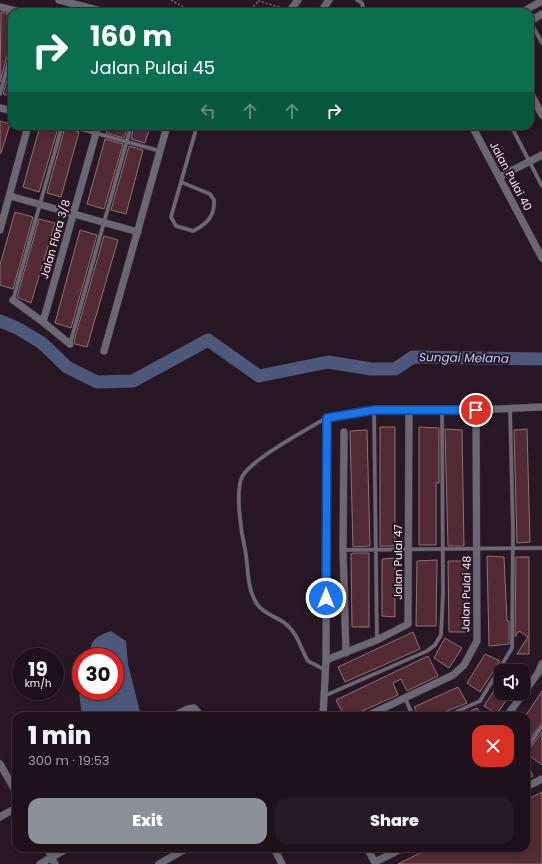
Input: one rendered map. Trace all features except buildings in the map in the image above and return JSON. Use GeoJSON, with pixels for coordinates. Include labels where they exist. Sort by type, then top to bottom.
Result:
{"type":"FeatureCollection","features":[{"type":"Feature","properties":{"kind":"street"},"geometry":{"type":"LineString","coordinates":[[59,0],[90,8]]}},
{"type":"Feature","properties":{"kind":"street"},"geometry":{"type":"LineString","coordinates":[[529,8],[542,1]]}},
{"type":"Feature","properties":{"kind":"street"},"geometry":{"type":"LineString","coordinates":[[534,100],[542,115]]}},
{"type":"Feature","properties":{"kind":"street"},"geometry":{"type":"LineString","coordinates":[[0,230],[27,130]]}},
{"type":"Feature","properties":{"kind":"street","name":"Jalan Flora 3/8"},"geometry":{"type":"LineString","coordinates":[[43,322],[97,130]]}},
{"type":"Feature","properties":{"kind":"street"},"geometry":{"type":"LineString","coordinates":[[104,351],[166,130]]}},
{"type":"Feature","properties":{"kind":"street","name":"Jalan Pulai 40"},"geometry":{"type":"LineString","coordinates":[[474,130],[542,258]]}},
{"type":"Feature","properties":{"kind":"street"},"geometry":{"type":"LineString","coordinates":[[499,177],[542,155]]}},
{"type":"Feature","properties":{"kind":"street"},"geometry":{"type":"LineString","coordinates":[[10,196],[138,232]]}},
{"type":"Feature","properties":{"kind":"street"},"geometry":{"type":"LineString","coordinates":[[13,300],[70,344]]}},
{"type":"Feature","properties":{"kind":"street"},"geometry":{"type":"LineString","coordinates":[[323,712],[326,660],[327,418],[374,410],[476,410],[542,407]]}},
{"type":"Feature","properties":{"kind":"street","name":"Jalan Pulai 47"},"geometry":{"type":"LineString","coordinates":[[326,660],[377,640],[408,624],[409,410]]}},
{"type":"Feature","properties":{"kind":"street","name":"Jalan Pulai 48"},"geometry":{"type":"LineString","coordinates":[[375,712],[453,675],[464,665],[472,652],[476,641],[478,550],[476,410]]}},
{"type":"Feature","properties":{"kind":"street"},"geometry":{"type":"LineString","coordinates":[[344,432],[343,550],[346,653]]}},
{"type":"Feature","properties":{"kind":"street"},"geometry":{"type":"LineString","coordinates":[[510,712],[538,673],[542,664]]}},
{"type":"Feature","properties":{"kind":"street"},"geometry":{"type":"LineString","coordinates":[[182,712],[194,708],[198,712]]}},
{"type":"Feature","properties":{"kind":"street"},"geometry":{"type":"LineString","coordinates":[[0,764],[12,785]]}},
{"type":"Feature","properties":{"kind":"street"},"geometry":{"type":"LineString","coordinates":[[530,785],[542,779]]}},
{"type":"Feature","properties":{"kind":"street"},"geometry":{"type":"LineString","coordinates":[[0,817],[12,810]]}},
{"type":"Feature","properties":{"kind":"street"},"geometry":{"type":"LineString","coordinates":[[49,852],[54,861]]}},
{"type":"Feature","properties":{"kind":"street"},"geometry":{"type":"LineString","coordinates":[[40,864],[54,861],[64,852]]}},
{"type":"Feature","properties":{"kind":"street"},"geometry":{"type":"LineString","coordinates":[[159,864],[180,852]]}},
{"type":"Feature","properties":{"kind":"street"},"geometry":{"type":"LineString","coordinates":[[276,852],[282,864]]}},
{"type":"Feature","properties":{"kind":"street"},"geometry":{"type":"LineString","coordinates":[[368,852],[375,863],[396,852]]}},
{"type":"Feature","properties":{"kind":"lane"},"geometry":{"type":"LineString","coordinates":[[357,0],[362,3],[363,8]]}},
{"type":"Feature","properties":{"kind":"lane"},"geometry":{"type":"LineString","coordinates":[[534,28],[542,43]]}},
{"type":"Feature","properties":{"kind":"lane"},"geometry":{"type":"LineString","coordinates":[[0,94],[8,65]]}},
{"type":"Feature","properties":{"kind":"lane"},"geometry":{"type":"LineString","coordinates":[[13,300],[61,130]]}},
{"type":"Feature","properties":{"kind":"lane"},"geometry":{"type":"LineString","coordinates":[[100,130],[127,141],[160,150]]}},
{"type":"Feature","properties":{"kind":"lane"},"geometry":{"type":"LineString","coordinates":[[70,344],[130,130]]}},
{"type":"Feature","properties":{"kind":"lane"},"geometry":{"type":"LineString","coordinates":[[181,182],[210,194],[214,200],[212,216],[204,225],[193,231],[176,226],[171,216],[196,130]]}},
{"type":"Feature","properties":{"kind":"lane"},"geometry":{"type":"LineString","coordinates":[[513,130],[542,186]]}},
{"type":"Feature","properties":{"kind":"lane"},"geometry":{"type":"LineString","coordinates":[[456,712],[480,701],[512,648],[510,408]]}},
{"type":"Feature","properties":{"kind":"lane"},"geometry":{"type":"LineString","coordinates":[[324,696],[427,651],[435,645],[442,634],[442,409]]}},
{"type":"Feature","properties":{"kind":"lane"},"geometry":{"type":"LineString","coordinates":[[374,410],[377,640]]}},
{"type":"Feature","properties":{"kind":"lane"},"geometry":{"type":"LineString","coordinates":[[325,670],[308,661],[298,639],[289,626],[270,615],[258,605],[250,589],[242,538],[240,496],[243,476],[255,462],[327,418]]}},
{"type":"Feature","properties":{"kind":"lane"},"geometry":{"type":"LineString","coordinates":[[343,550],[409,551],[542,548]]}},
{"type":"Feature","properties":{"kind":"lane"},"geometry":{"type":"LineString","coordinates":[[405,698],[411,712]]}},
{"type":"Feature","properties":{"kind":"lane"},"geometry":{"type":"LineString","coordinates":[[530,744],[542,726]]}},
{"type":"Feature","properties":{"kind":"path"},"geometry":{"type":"LineString","coordinates":[[171,0],[185,8]]}},
{"type":"Feature","properties":{"kind":"path"},"geometry":{"type":"LineString","coordinates":[[249,8],[258,0],[281,8]]}},
{"type":"Feature","properties":{"kind":"water"},"geometry":{"type":"Polygon","coordinates":[[[111,631],[126,641],[128,664],[140,712],[82,712],[80,700],[124,700],[124,648],[91,648],[93,642],[98,637],[111,631]]]}},
{"type":"Feature","properties":{"kind":"waterway","name":"Sungai Melana"},"geometry":{"type":"LineString","coordinates":[[0,321],[17,328],[42,343],[67,367],[97,382],[133,381],[208,340],[259,376],[328,362],[371,369],[395,369],[413,357],[542,359]]}},
{"type":"Feature","properties":{"kind":"route"},"geometry":{"type":"LineString","coordinates":[[326,598],[327,418],[335,415],[374,410],[476,410]]}}]}
